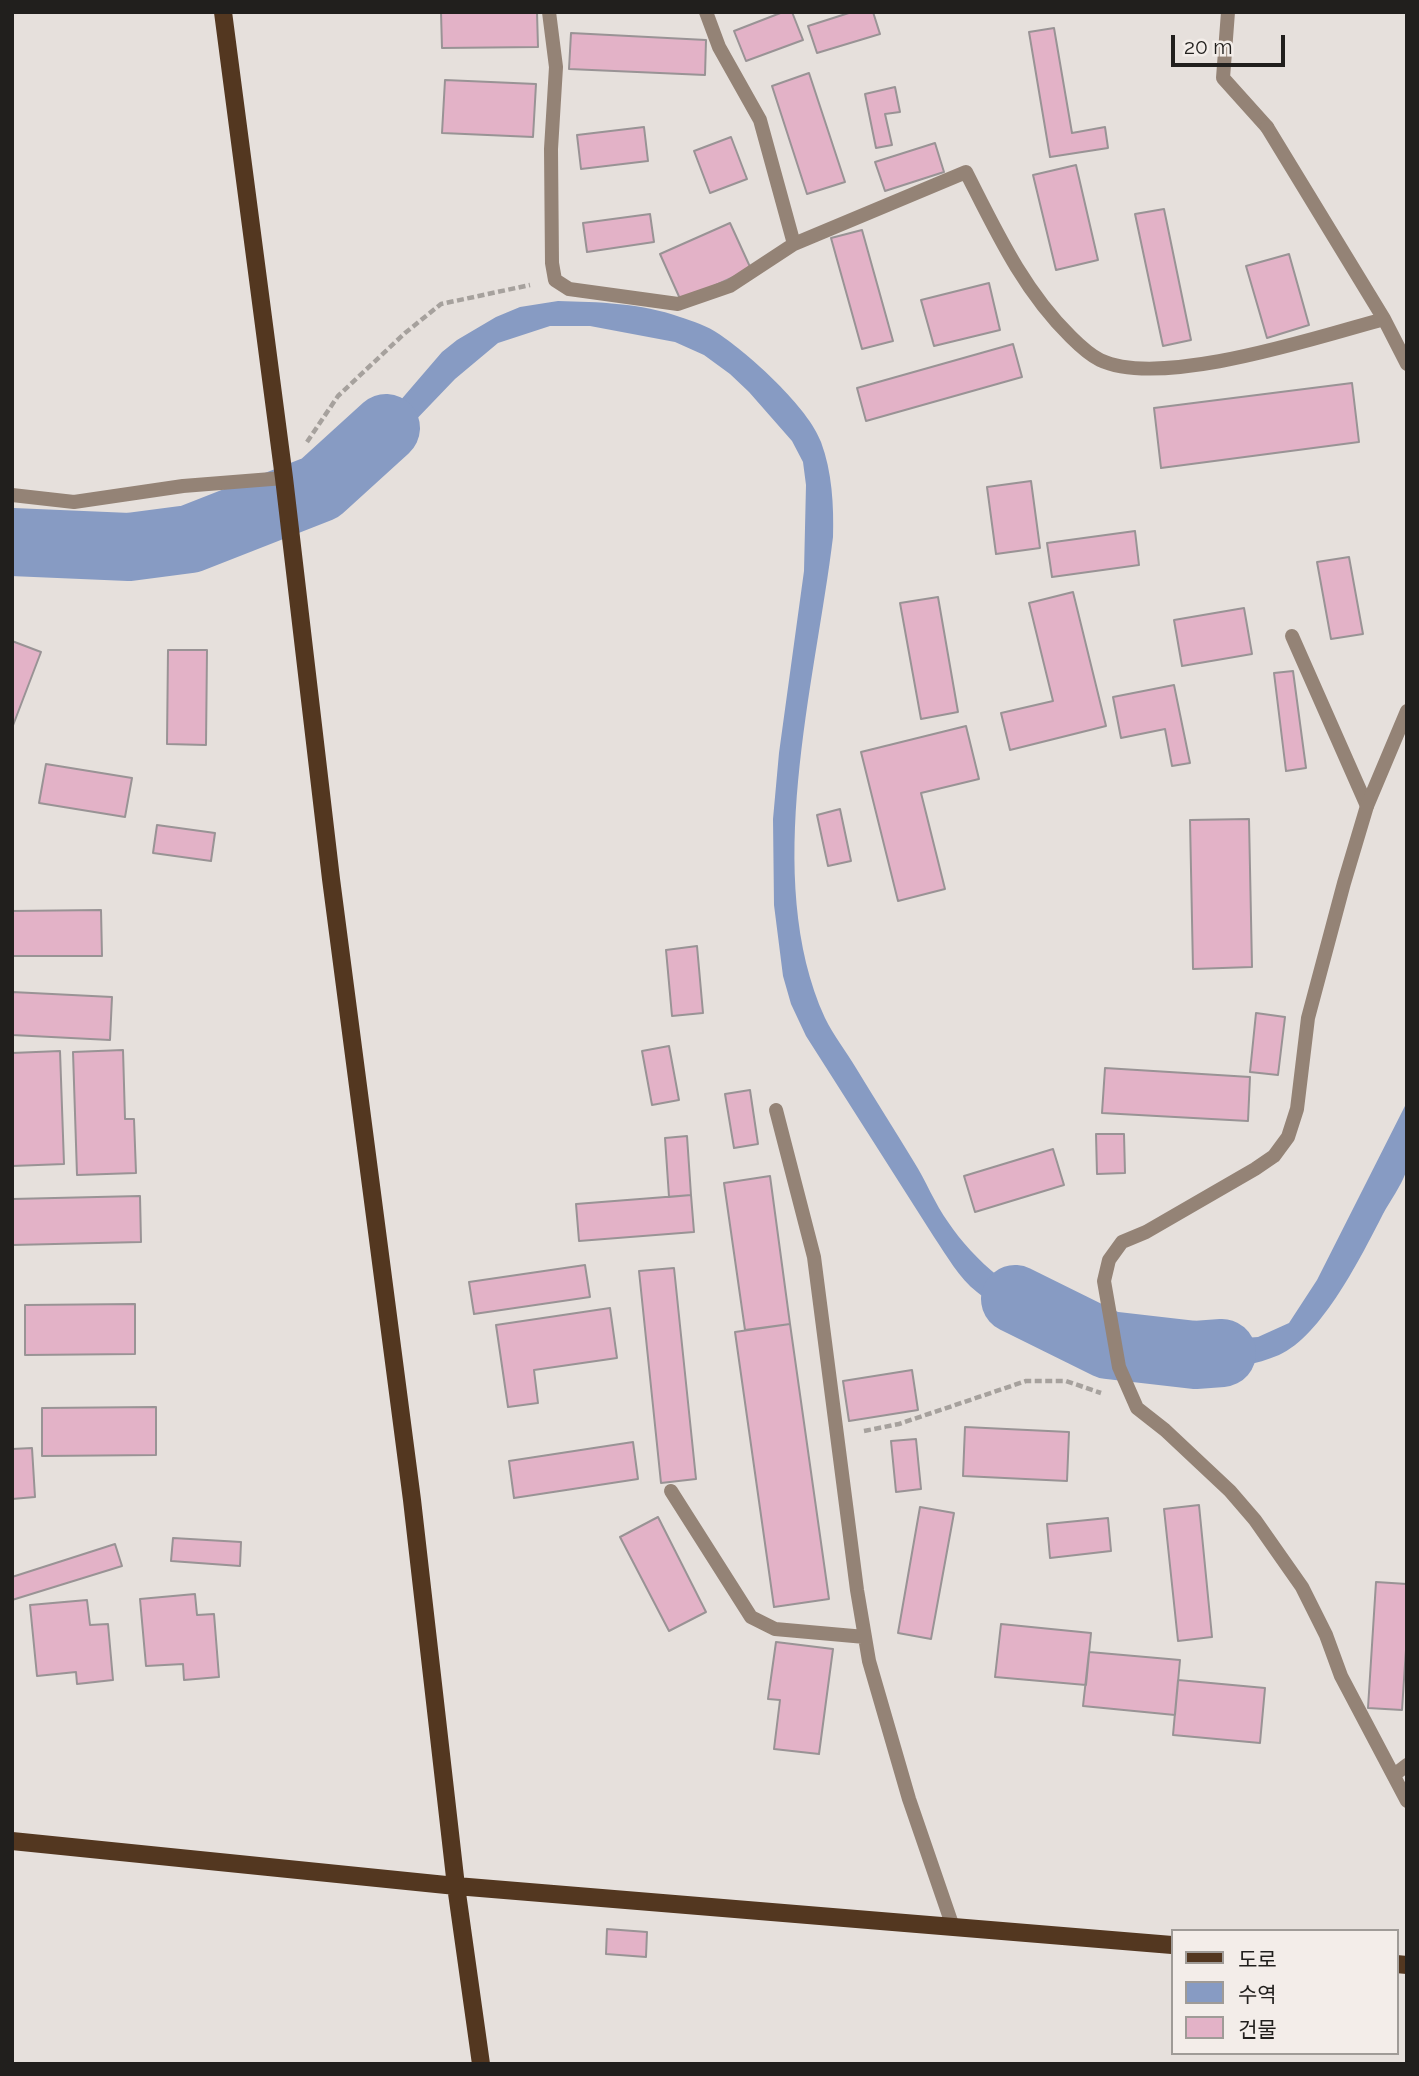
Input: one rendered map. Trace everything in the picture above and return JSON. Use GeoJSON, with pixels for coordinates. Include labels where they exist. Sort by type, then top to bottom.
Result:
{"type":"FeatureCollection","features":[{"type":"Feature","properties":{"kind":"main road"},"geometry":{"type":"LineString","coordinates":[[223,12],[412,1500],[456,1886],[481,2064]]}},
{"type":"Feature","properties":{"kind":"main road"},"geometry":{"type":"LineString","coordinates":[[12,1841],[456,1886],[1170,1945]]}},
{"type":"Feature","properties":{"kind":"street"},"geometry":{"type":"LineString","coordinates":[[548,12],[556,67],[551,149],[552,263],[555,280],[569,289],[678,304],[730,286],[794,244],[966,172],[1015,268],[1052,318],[1098,359],[1127,369],[1180,367],[1256,354],[1384,319]]}},
{"type":"Feature","properties":{"kind":"street"},"geometry":{"type":"LineString","coordinates":[[706,12],[719,47],[760,120],[794,244]]}},
{"type":"Feature","properties":{"kind":"street"},"geometry":{"type":"LineString","coordinates":[[1228,12],[1223,78],[1267,127],[1384,319],[1407,364]]}},
{"type":"Feature","properties":{"kind":"street"},"geometry":{"type":"LineString","coordinates":[[12,495],[74,502],[184,486],[284,478]]}},
{"type":"Feature","properties":{"kind":"street"},"geometry":{"type":"LineString","coordinates":[[1292,636],[1367,806]]}},
{"type":"Feature","properties":{"kind":"street"},"geometry":{"type":"LineString","coordinates":[[1407,711],[1367,806],[1308,1018],[1297,1109],[1288,1137],[1274,1156],[1255,1169],[1122,1242],[1109,1260],[1104,1281],[1119,1367],[1137,1408],[1166,1430],[1230,1491],[1279,1552],[1302,1587],[1341,1676],[1407,1801]]}},
{"type":"Feature","properties":{"kind":"street"},"geometry":{"type":"LineString","coordinates":[[776,1110],[814,1257],[869,1661],[909,1799],[953,1927]]}},
{"type":"Feature","properties":{"kind":"street"},"geometry":{"type":"LineString","coordinates":[[671,1490],[751,1617],[775,1629],[864,1637]]}},
{"type":"Feature","properties":{"kind":"street"},"geometry":{"type":"LineString","coordinates":[[1394,1775],[1407,1765]]}},
{"type":"Feature","properties":{"kind":"path"},"geometry":{"type":"LineString","coordinates":[[284,478],[338,396],[440,304],[555,280]]}},
{"type":"Feature","properties":{"kind":"path"},"geometry":{"type":"LineString","coordinates":[[837,1435],[899,1424],[1026,1381],[1066,1381],[1137,1408]]}},
{"type":"Feature","properties":{"kind":"water"},"geometry":{"type":"Polygon","coordinates":[[[558,301],[635,306],[665,312],[700,324],[732,343],[777,383],[814,428],[828,465],[832,489],[833,537],[798,780],[795,843],[797,904],[806,963],[828,1024],[914,1162],[943,1215],[971,1251],[1014,1288],[1046,1306],[1094,1319],[1103,1356],[1006,1312],[991,1303],[965,1280],[934,1237],[806,1036],[791,1004],[783,976],[774,905],[773,819],[779,753],[804,571],[806,485],[803,462],[792,441],[749,392],[704,355],[675,342],[590,326],[550,326],[498,343],[455,379],[362,476],[317,503],[315,476],[327,465],[351,452],[381,423],[442,352],[496,317],[520,307],[558,301]]]}},
{"type":"Feature","properties":{"kind":"water"},"geometry":{"type":"Polygon","coordinates":[[[252,507],[254,532],[223,545],[102,561],[12,553],[12,531],[128,533],[173,525],[192,525],[252,507]]]}},
{"type":"Feature","properties":{"kind":"water"},"geometry":{"type":"Polygon","coordinates":[[[1407,1102],[1408,1158],[1404,1177],[1352,1272],[1310,1331],[1279,1355],[1243,1365],[1206,1368],[1131,1362],[1122,1321],[1163,1326],[1192,1337],[1218,1340],[1258,1337],[1289,1323],[1317,1280],[1407,1102]]]}},
{"type":"Feature","properties":{"kind":"building"},"geometry":{"type":"Polygon","coordinates":[[[441,12],[537,12],[538,47],[442,48],[441,12]]]}},
{"type":"Feature","properties":{"kind":"building"},"geometry":{"type":"Polygon","coordinates":[[[783,12],[792,12],[803,40],[746,61],[734,31],[783,12]]]}},
{"type":"Feature","properties":{"kind":"building"},"geometry":{"type":"Polygon","coordinates":[[[852,12],[873,12],[880,34],[817,53],[808,26],[852,12]]]}},
{"type":"Feature","properties":{"kind":"building"},"geometry":{"type":"Polygon","coordinates":[[[1054,28],[1072,133],[1105,127],[1108,148],[1050,157],[1029,32],[1054,28]]]}},
{"type":"Feature","properties":{"kind":"building"},"geometry":{"type":"Polygon","coordinates":[[[571,33],[706,40],[705,75],[569,69],[571,33]]]}},
{"type":"Feature","properties":{"kind":"building"},"geometry":{"type":"Polygon","coordinates":[[[809,73],[845,182],[807,194],[772,86],[809,73]]]}},
{"type":"Feature","properties":{"kind":"building"},"geometry":{"type":"Polygon","coordinates":[[[445,80],[536,84],[533,137],[442,133],[445,80]]]}},
{"type":"Feature","properties":{"kind":"building"},"geometry":{"type":"Polygon","coordinates":[[[895,87],[900,112],[885,114],[892,145],[876,148],[865,94],[895,87]]]}},
{"type":"Feature","properties":{"kind":"building"},"geometry":{"type":"Polygon","coordinates":[[[644,127],[648,161],[581,169],[577,135],[644,127]]]}},
{"type":"Feature","properties":{"kind":"building"},"geometry":{"type":"Polygon","coordinates":[[[731,137],[747,179],[710,193],[694,151],[731,137]]]}},
{"type":"Feature","properties":{"kind":"building"},"geometry":{"type":"Polygon","coordinates":[[[935,143],[944,172],[885,191],[875,162],[935,143]]]}},
{"type":"Feature","properties":{"kind":"building"},"geometry":{"type":"Polygon","coordinates":[[[1076,165],[1098,260],[1056,270],[1033,175],[1076,165]]]}},
{"type":"Feature","properties":{"kind":"building"},"geometry":{"type":"Polygon","coordinates":[[[1164,209],[1191,340],[1163,346],[1135,214],[1164,209]]]}},
{"type":"Feature","properties":{"kind":"building"},"geometry":{"type":"Polygon","coordinates":[[[650,214],[654,242],[587,252],[583,223],[650,214]]]}},
{"type":"Feature","properties":{"kind":"building"},"geometry":{"type":"Polygon","coordinates":[[[730,223],[751,269],[681,301],[660,254],[730,223]]]}},
{"type":"Feature","properties":{"kind":"building"},"geometry":{"type":"Polygon","coordinates":[[[862,230],[893,341],[862,349],[831,238],[862,230]]]}},
{"type":"Feature","properties":{"kind":"building"},"geometry":{"type":"Polygon","coordinates":[[[1289,254],[1309,325],[1267,338],[1246,266],[1289,254]]]}},
{"type":"Feature","properties":{"kind":"building"},"geometry":{"type":"Polygon","coordinates":[[[989,283],[1000,330],[934,346],[921,300],[989,283]]]}},
{"type":"Feature","properties":{"kind":"building"},"geometry":{"type":"Polygon","coordinates":[[[1013,344],[1022,377],[866,421],[857,388],[1013,344]]]}},
{"type":"Feature","properties":{"kind":"building"},"geometry":{"type":"Polygon","coordinates":[[[1352,383],[1359,442],[1161,468],[1154,408],[1352,383]]]}},
{"type":"Feature","properties":{"kind":"building"},"geometry":{"type":"Polygon","coordinates":[[[1031,481],[1040,548],[996,554],[987,487],[1031,481]]]}},
{"type":"Feature","properties":{"kind":"building"},"geometry":{"type":"Polygon","coordinates":[[[1135,531],[1139,565],[1052,577],[1047,543],[1135,531]]]}},
{"type":"Feature","properties":{"kind":"building"},"geometry":{"type":"Polygon","coordinates":[[[1349,557],[1363,634],[1331,639],[1317,562],[1349,557]]]}},
{"type":"Feature","properties":{"kind":"building"},"geometry":{"type":"Polygon","coordinates":[[[1073,592],[1106,726],[1010,750],[1001,713],[1053,701],[1029,603],[1073,592]]]}},
{"type":"Feature","properties":{"kind":"building"},"geometry":{"type":"Polygon","coordinates":[[[938,597],[958,712],[921,719],[900,603],[938,597]]]}},
{"type":"Feature","properties":{"kind":"building"},"geometry":{"type":"Polygon","coordinates":[[[1244,608],[1252,654],[1182,666],[1174,620],[1244,608]]]}},
{"type":"Feature","properties":{"kind":"building"},"geometry":{"type":"Polygon","coordinates":[[[12,641],[41,652],[12,728],[12,641]]]}},
{"type":"Feature","properties":{"kind":"building"},"geometry":{"type":"Polygon","coordinates":[[[168,650],[207,650],[206,745],[167,744],[168,650]]]}},
{"type":"Feature","properties":{"kind":"building"},"geometry":{"type":"Polygon","coordinates":[[[1293,671],[1306,768],[1286,771],[1274,673],[1293,671]]]}},
{"type":"Feature","properties":{"kind":"building"},"geometry":{"type":"Polygon","coordinates":[[[1174,685],[1190,763],[1172,766],[1165,729],[1121,738],[1113,697],[1174,685]]]}},
{"type":"Feature","properties":{"kind":"building"},"geometry":{"type":"Polygon","coordinates":[[[966,726],[979,779],[921,793],[945,889],[898,901],[861,752],[966,726]]]}},
{"type":"Feature","properties":{"kind":"building"},"geometry":{"type":"Polygon","coordinates":[[[46,764],[132,778],[125,817],[39,803],[46,764]]]}},
{"type":"Feature","properties":{"kind":"building"},"geometry":{"type":"Polygon","coordinates":[[[840,809],[851,861],[828,866],[817,815],[840,809]]]}},
{"type":"Feature","properties":{"kind":"building"},"geometry":{"type":"Polygon","coordinates":[[[1249,819],[1252,967],[1193,969],[1190,820],[1249,819]]]}},
{"type":"Feature","properties":{"kind":"building"},"geometry":{"type":"Polygon","coordinates":[[[157,825],[215,833],[211,861],[153,853],[157,825]]]}},
{"type":"Feature","properties":{"kind":"building"},"geometry":{"type":"Polygon","coordinates":[[[101,910],[102,956],[12,956],[12,911],[101,910]]]}},
{"type":"Feature","properties":{"kind":"building"},"geometry":{"type":"Polygon","coordinates":[[[697,946],[703,1013],[672,1016],[666,950],[697,946]]]}},
{"type":"Feature","properties":{"kind":"building"},"geometry":{"type":"Polygon","coordinates":[[[12,992],[112,997],[110,1040],[12,1035],[12,992]]]}},
{"type":"Feature","properties":{"kind":"building"},"geometry":{"type":"Polygon","coordinates":[[[1256,1013],[1285,1017],[1278,1075],[1250,1072],[1256,1013]]]}},
{"type":"Feature","properties":{"kind":"building"},"geometry":{"type":"Polygon","coordinates":[[[669,1046],[679,1100],[652,1105],[642,1051],[669,1046]]]}},
{"type":"Feature","properties":{"kind":"building"},"geometry":{"type":"Polygon","coordinates":[[[123,1050],[125,1119],[134,1119],[136,1173],[77,1175],[73,1052],[123,1050]]]}},
{"type":"Feature","properties":{"kind":"building"},"geometry":{"type":"Polygon","coordinates":[[[60,1051],[64,1164],[12,1166],[12,1053],[60,1051]]]}},
{"type":"Feature","properties":{"kind":"building"},"geometry":{"type":"Polygon","coordinates":[[[1105,1068],[1250,1077],[1248,1121],[1102,1113],[1105,1068]]]}},
{"type":"Feature","properties":{"kind":"building"},"geometry":{"type":"Polygon","coordinates":[[[750,1090],[758,1144],[734,1148],[725,1094],[750,1090]]]}},
{"type":"Feature","properties":{"kind":"building"},"geometry":{"type":"Polygon","coordinates":[[[1096,1134],[1124,1134],[1125,1173],[1097,1174],[1096,1134]]]}},
{"type":"Feature","properties":{"kind":"building"},"geometry":{"type":"Polygon","coordinates":[[[687,1136],[691,1195],[669,1197],[665,1138],[687,1136]]]}},
{"type":"Feature","properties":{"kind":"building"},"geometry":{"type":"Polygon","coordinates":[[[1053,1149],[1064,1185],[975,1212],[964,1176],[1053,1149]]]}},
{"type":"Feature","properties":{"kind":"building"},"geometry":{"type":"Polygon","coordinates":[[[770,1176],[790,1324],[745,1330],[724,1183],[770,1176]]]}},
{"type":"Feature","properties":{"kind":"building"},"geometry":{"type":"Polygon","coordinates":[[[691,1195],[694,1232],[579,1241],[576,1204],[691,1195]]]}},
{"type":"Feature","properties":{"kind":"building"},"geometry":{"type":"Polygon","coordinates":[[[140,1196],[141,1242],[12,1245],[12,1199],[140,1196]]]}},
{"type":"Feature","properties":{"kind":"building"},"geometry":{"type":"Polygon","coordinates":[[[585,1265],[590,1297],[474,1314],[469,1282],[585,1265]]]}},
{"type":"Feature","properties":{"kind":"building"},"geometry":{"type":"Polygon","coordinates":[[[674,1268],[696,1479],[661,1483],[639,1271],[674,1268]]]}},
{"type":"Feature","properties":{"kind":"building"},"geometry":{"type":"Polygon","coordinates":[[[135,1304],[135,1354],[25,1355],[25,1305],[135,1304]]]}},
{"type":"Feature","properties":{"kind":"building"},"geometry":{"type":"Polygon","coordinates":[[[610,1308],[617,1358],[534,1370],[538,1403],[508,1407],[496,1325],[610,1308]]]}},
{"type":"Feature","properties":{"kind":"building"},"geometry":{"type":"Polygon","coordinates":[[[790,1324],[829,1599],[774,1607],[735,1332],[790,1324]]]}},
{"type":"Feature","properties":{"kind":"building"},"geometry":{"type":"Polygon","coordinates":[[[912,1370],[918,1410],[849,1421],[843,1381],[912,1370]]]}},
{"type":"Feature","properties":{"kind":"building"},"geometry":{"type":"Polygon","coordinates":[[[156,1407],[156,1455],[42,1456],[42,1408],[156,1407]]]}},
{"type":"Feature","properties":{"kind":"building"},"geometry":{"type":"Polygon","coordinates":[[[965,1427],[1069,1432],[1067,1481],[963,1476],[965,1427]]]}},
{"type":"Feature","properties":{"kind":"building"},"geometry":{"type":"Polygon","coordinates":[[[916,1439],[921,1489],[896,1492],[891,1441],[916,1439]]]}},
{"type":"Feature","properties":{"kind":"building"},"geometry":{"type":"Polygon","coordinates":[[[633,1442],[638,1479],[514,1498],[509,1461],[633,1442]]]}},
{"type":"Feature","properties":{"kind":"building"},"geometry":{"type":"Polygon","coordinates":[[[32,1448],[35,1497],[12,1499],[12,1449],[32,1448]]]}},
{"type":"Feature","properties":{"kind":"building"},"geometry":{"type":"Polygon","coordinates":[[[1199,1505],[1212,1637],[1178,1641],[1164,1509],[1199,1505]]]}},
{"type":"Feature","properties":{"kind":"building"},"geometry":{"type":"Polygon","coordinates":[[[920,1507],[954,1513],[931,1639],[898,1633],[920,1507]]]}},
{"type":"Feature","properties":{"kind":"building"},"geometry":{"type":"Polygon","coordinates":[[[658,1517],[706,1612],[669,1631],[620,1537],[658,1517]]]}},
{"type":"Feature","properties":{"kind":"building"},"geometry":{"type":"Polygon","coordinates":[[[1108,1518],[1111,1551],[1050,1558],[1047,1524],[1108,1518]]]}},
{"type":"Feature","properties":{"kind":"building"},"geometry":{"type":"Polygon","coordinates":[[[173,1538],[241,1542],[240,1566],[171,1561],[173,1538]]]}},
{"type":"Feature","properties":{"kind":"building"},"geometry":{"type":"Polygon","coordinates":[[[115,1544],[122,1566],[12,1600],[12,1577],[115,1544]]]}},
{"type":"Feature","properties":{"kind":"building"},"geometry":{"type":"Polygon","coordinates":[[[1376,1582],[1407,1584],[1402,1710],[1368,1708],[1376,1582]]]}},
{"type":"Feature","properties":{"kind":"building"},"geometry":{"type":"Polygon","coordinates":[[[195,1594],[197,1615],[214,1614],[219,1677],[184,1680],[183,1664],[146,1666],[140,1599],[195,1594]]]}},
{"type":"Feature","properties":{"kind":"building"},"geometry":{"type":"Polygon","coordinates":[[[87,1600],[90,1625],[108,1624],[113,1680],[77,1684],[76,1672],[37,1676],[30,1605],[87,1600]]]}},
{"type":"Feature","properties":{"kind":"building"},"geometry":{"type":"Polygon","coordinates":[[[1001,1624],[1091,1633],[1086,1685],[995,1677],[1001,1624]]]}},
{"type":"Feature","properties":{"kind":"building"},"geometry":{"type":"Polygon","coordinates":[[[776,1642],[833,1649],[819,1754],[774,1749],[780,1700],[768,1699],[776,1642]]]}},
{"type":"Feature","properties":{"kind":"building"},"geometry":{"type":"Polygon","coordinates":[[[1089,1652],[1180,1660],[1175,1715],[1083,1706],[1089,1652]]]}},
{"type":"Feature","properties":{"kind":"building"},"geometry":{"type":"Polygon","coordinates":[[[1178,1680],[1265,1688],[1260,1743],[1173,1735],[1178,1680]]]}},
{"type":"Feature","properties":{"kind":"building"},"geometry":{"type":"Polygon","coordinates":[[[607,1929],[647,1932],[646,1957],[606,1954],[607,1929]]]}},
{"type":"Feature","properties":{"kind":"waterway"},"geometry":{"type":"LineString","coordinates":[[12,542],[129,547],[190,539],[320,488],[386,428]]}},
{"type":"Feature","properties":{"kind":"waterway"},"geometry":{"type":"LineString","coordinates":[[1015,1299],[1108,1345],[1195,1355],[1222,1353]]}}]}
